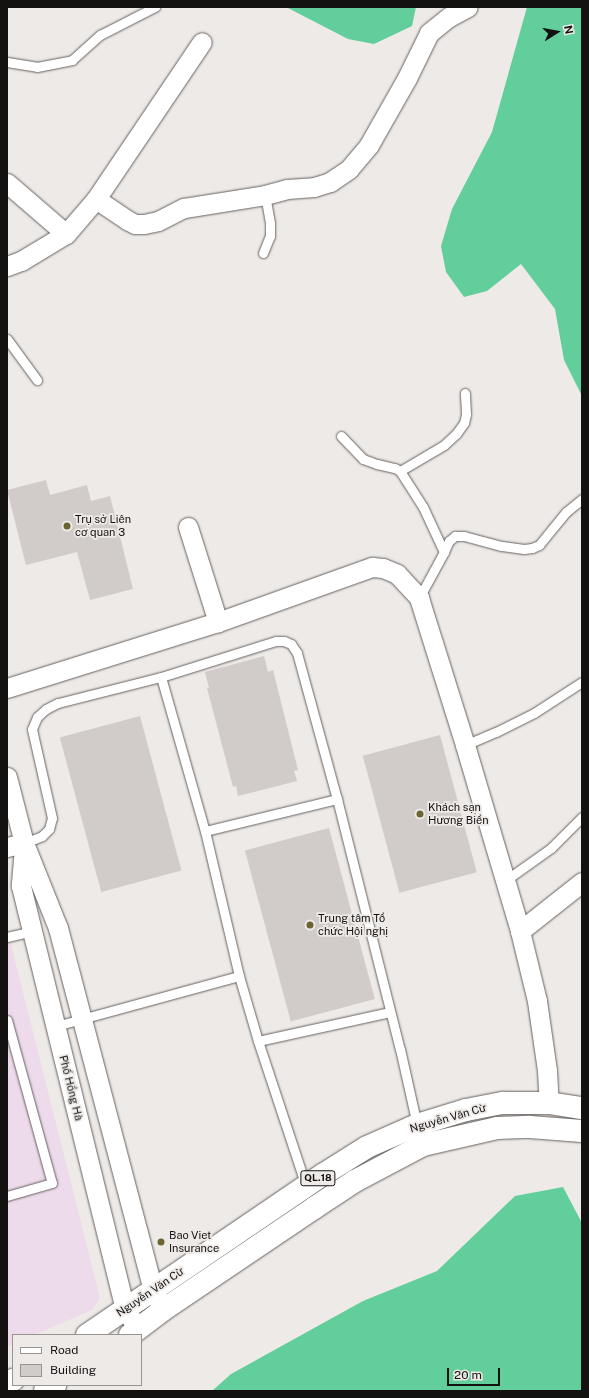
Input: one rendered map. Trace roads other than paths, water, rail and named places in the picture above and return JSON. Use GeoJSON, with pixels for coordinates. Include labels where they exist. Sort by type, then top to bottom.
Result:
{"type":"FeatureCollection","features":[{"type":"Feature","properties":{"kind":"main road","name":"Nguyễn Văn Cừ"},"geometry":{"type":"LineString","coordinates":[[134,1332],[163,1310],[349,1185],[420,1135],[466,1110],[503,1103],[549,1103],[582,1108]]}},
{"type":"Feature","properties":{"kind":"main road","name":"Nguyễn Văn Cừ"},"geometry":{"type":"LineString","coordinates":[[88,1334],[366,1147],[420,1135],[497,1128],[530,1127],[582,1131]]}},
{"type":"Feature","properties":{"kind":"street"},"geometry":{"type":"LineString","coordinates":[[96,199],[134,224],[144,224],[158,221],[184,208],[265,195],[287,189],[314,187],[325,184],[349,169],[368,145],[407,78],[429,33],[449,17],[468,7]]}},
{"type":"Feature","properties":{"kind":"street"},"geometry":{"type":"LineString","coordinates":[[7,266],[21,261],[66,234],[96,199],[202,42]]}},
{"type":"Feature","properties":{"kind":"street"},"geometry":{"type":"LineString","coordinates":[[7,183],[66,234]]}},
{"type":"Feature","properties":{"kind":"street"},"geometry":{"type":"LineString","coordinates":[[188,527],[218,622]]}},
{"type":"Feature","properties":{"kind":"street"},"geometry":{"type":"LineString","coordinates":[[7,688],[218,622],[372,567],[383,568],[397,574],[419,598],[506,880],[537,1001],[547,1070],[549,1103]]}},
{"type":"Feature","properties":{"kind":"street","name":"Phố Hồng Hà"},"geometry":{"type":"LineString","coordinates":[[7,777],[21,886],[125,1309],[134,1332]]}},
{"type":"Feature","properties":{"kind":"street","name":"Phố Hồng Hà"},"geometry":{"type":"LineString","coordinates":[[16,845],[58,928],[153,1290],[163,1310]]}},
{"type":"Feature","properties":{"kind":"street"},"geometry":{"type":"LineString","coordinates":[[520,931],[582,882]]}},
{"type":"Feature","properties":{"kind":"lane"},"geometry":{"type":"LineString","coordinates":[[7,62],[37,67],[72,60],[100,35],[155,7]]}},
{"type":"Feature","properties":{"kind":"lane"},"geometry":{"type":"LineString","coordinates":[[263,252],[270,236],[270,223],[265,195]]}},
{"type":"Feature","properties":{"kind":"lane"},"geometry":{"type":"LineString","coordinates":[[7,339],[37,380]]}},
{"type":"Feature","properties":{"kind":"lane"},"geometry":{"type":"LineString","coordinates":[[400,472],[444,445],[456,434],[464,423],[466,414],[465,393]]}},
{"type":"Feature","properties":{"kind":"lane"},"geometry":{"type":"LineString","coordinates":[[341,436],[363,459],[395,468],[400,472],[420,501],[444,552]]}},
{"type":"Feature","properties":{"kind":"lane"},"geometry":{"type":"LineString","coordinates":[[419,598],[449,541],[455,536],[464,536],[502,546],[524,549],[532,548],[539,545],[566,512],[582,499]]}},
{"type":"Feature","properties":{"kind":"lane"},"geometry":{"type":"LineString","coordinates":[[16,845],[42,836],[49,829],[52,818],[32,729],[37,717],[46,709],[58,703],[161,676],[276,641],[284,640],[291,644],[297,653],[337,799],[420,1135]]}},
{"type":"Feature","properties":{"kind":"lane"},"geometry":{"type":"LineString","coordinates":[[161,676],[205,831],[239,976],[258,1041],[306,1186]]}},
{"type":"Feature","properties":{"kind":"lane"},"geometry":{"type":"LineString","coordinates":[[465,745],[496,732],[534,713],[582,682]]}},
{"type":"Feature","properties":{"kind":"lane"},"geometry":{"type":"LineString","coordinates":[[205,831],[337,799]]}},
{"type":"Feature","properties":{"kind":"lane"},"geometry":{"type":"LineString","coordinates":[[506,880],[551,848],[582,817]]}},
{"type":"Feature","properties":{"kind":"lane"},"geometry":{"type":"LineString","coordinates":[[7,937],[32,931]]}},
{"type":"Feature","properties":{"kind":"lane"},"geometry":{"type":"LineString","coordinates":[[56,1026],[239,976]]}},
{"type":"Feature","properties":{"kind":"lane"},"geometry":{"type":"LineString","coordinates":[[258,1041],[390,1012]]}},
{"type":"Feature","properties":{"kind":"lane"},"geometry":{"type":"LineString","coordinates":[[7,1020],[52,1183],[7,1196]]}},
{"type":"Feature","properties":{"kind":"place","name":"Trụ sở Liên cơ quan 3"},"geometry":{"type":"Point","coordinates":[67,526]}},
{"type":"Feature","properties":{"kind":"place","name":"Khách sạn Hương Biển"},"geometry":{"type":"Point","coordinates":[420,814]}},
{"type":"Feature","properties":{"kind":"place","name":"Trung tâm Tổ chức Hội nghị"},"geometry":{"type":"Point","coordinates":[310,925]}},
{"type":"Feature","properties":{"kind":"place","name":"Bao Viet Insurance"},"geometry":{"type":"Point","coordinates":[161,1242]}}]}
